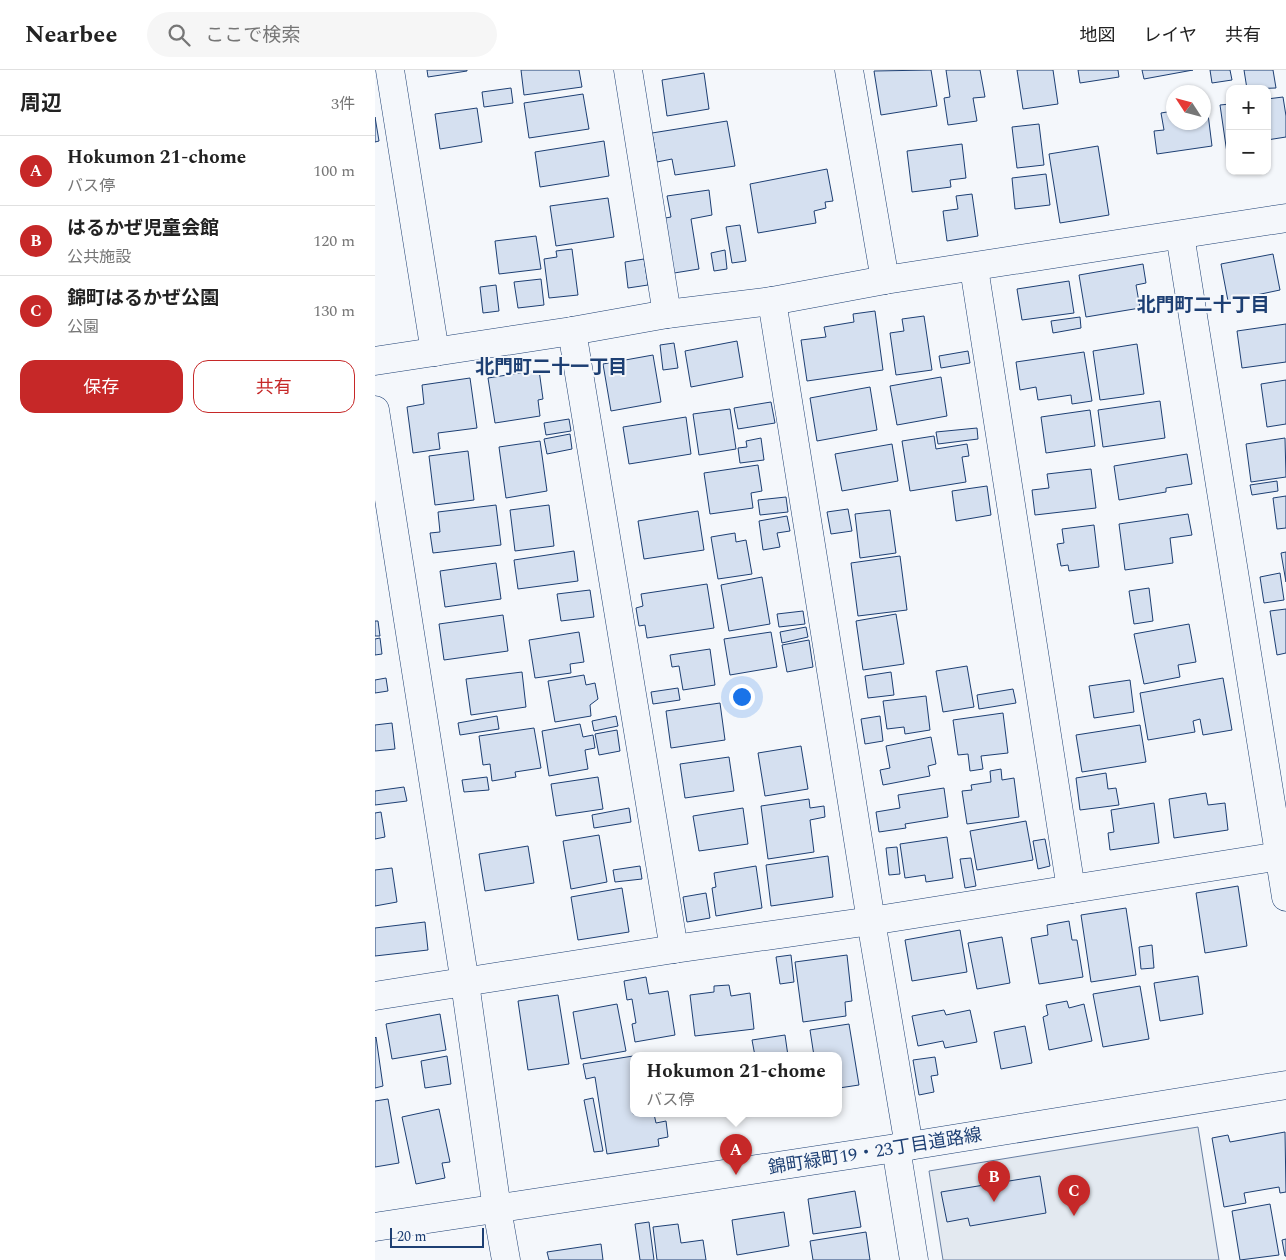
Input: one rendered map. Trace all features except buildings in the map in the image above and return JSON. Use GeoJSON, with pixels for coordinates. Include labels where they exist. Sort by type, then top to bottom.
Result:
{"type":"FeatureCollection","features":[{"type":"Feature","properties":{"kind":"street"},"geometry":{"type":"LineString","coordinates":[[390,70],[435,352]]}},
{"type":"Feature","properties":{"kind":"street"},"geometry":{"type":"LineString","coordinates":[[628,70],[667,314]]}},
{"type":"Feature","properties":{"kind":"street"},"geometry":{"type":"LineString","coordinates":[[849,70],[885,280]]}},
{"type":"Feature","properties":{"kind":"street"},"geometry":{"type":"LineString","coordinates":[[375,361],[572,331],[667,314],[772,301],[885,280],[974,268],[1286,218]]}},
{"type":"Feature","properties":{"kind":"street"},"geometry":{"type":"LineString","coordinates":[[1180,235],[1283,855],[1286,897]]}},
{"type":"Feature","properties":{"kind":"street"},"geometry":{"type":"LineString","coordinates":[[974,268],[1071,889]]}},
{"type":"Feature","properties":{"kind":"street"},"geometry":{"type":"LineString","coordinates":[[772,301],[871,921],[903,1147],[913,1260]]}},
{"type":"Feature","properties":{"kind":"street"},"geometry":{"type":"LineString","coordinates":[[572,331],[674,949]]}},
{"type":"Feature","properties":{"kind":"street"},"geometry":{"type":"LineString","coordinates":[[375,410],[465,983],[506,1260]]}},
{"type":"Feature","properties":{"kind":"street"},"geometry":{"type":"LineString","coordinates":[[375,996],[674,949],[871,921],[1283,855]]}},
{"type":"Feature","properties":{"kind":"street","name":"錦町緑町19・23丁目道路線"},"geometry":{"type":"LineString","coordinates":[[375,1227],[903,1147],[1286,1084]]}},
{"type":"Feature","properties":{"kind":"shaded area"},"geometry":{"type":"Polygon","coordinates":[[[1198,1127],[1219,1260],[943,1260],[929,1171],[1198,1127]]]}},
{"type":"Feature","properties":{"kind":"place","name":"Hokumon 21-chome"},"geometry":{"type":"Point","coordinates":[736,1175]}},
{"type":"Feature","properties":{"kind":"place","name":"はるかぜ児童会館"},"geometry":{"type":"Point","coordinates":[994,1202]}},
{"type":"Feature","properties":{"kind":"place","name":"錦町はるかぜ公園"},"geometry":{"type":"Point","coordinates":[1074,1216]}},
{"type":"Feature","properties":{"kind":"district","name":"北門町二十丁目"},"geometry":{"type":"Point","coordinates":[1203,304]}},
{"type":"Feature","properties":{"kind":"district","name":"北門町二十一丁目"},"geometry":{"type":"Point","coordinates":[551,366]}}]}
